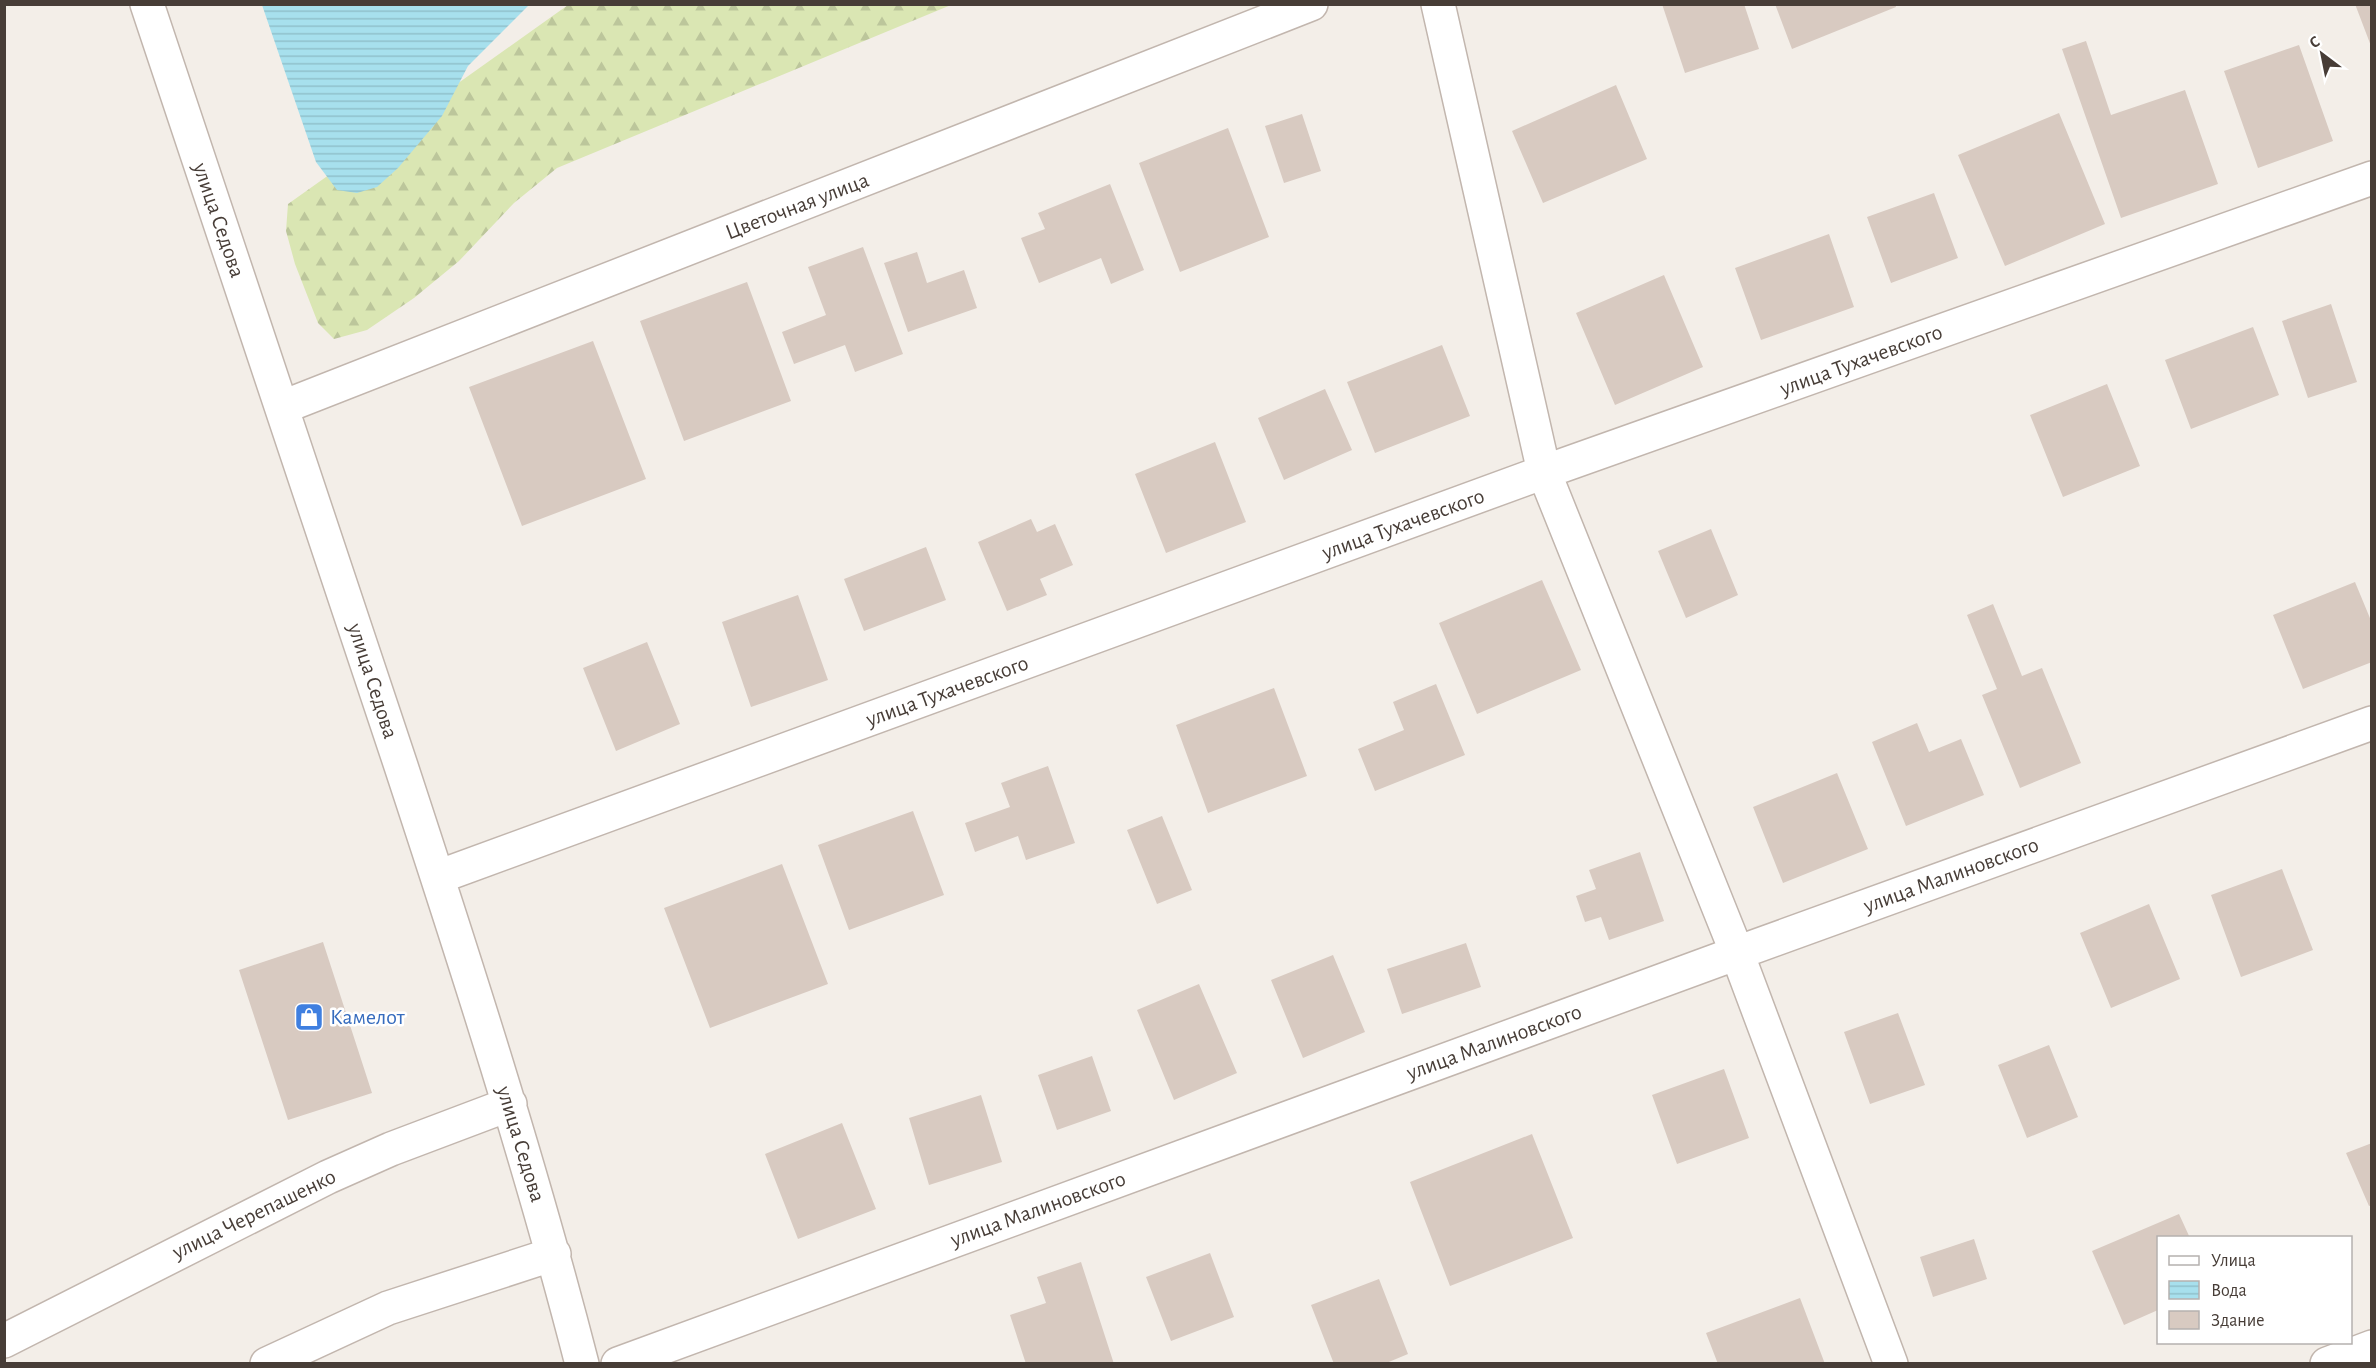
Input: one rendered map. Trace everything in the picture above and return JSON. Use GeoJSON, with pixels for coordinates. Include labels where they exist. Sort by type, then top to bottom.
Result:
{"type":"FeatureCollection","features":[{"type":"Feature","properties":{"kind":"street","name":"улица Седова"},"geometry":{"type":"LineString","coordinates":[[147,4],[438,877],[510,1104],[554,1254],[582,1364]]}},
{"type":"Feature","properties":{"kind":"street","name":"Цветочная улица"},"geometry":{"type":"LineString","coordinates":[[283,407],[1311,4]]}},
{"type":"Feature","properties":{"kind":"street"},"geometry":{"type":"LineString","coordinates":[[1438,4],[1544,472],[1737,953],[1891,1364]]}},
{"type":"Feature","properties":{"kind":"street","name":"улица Тухачевского"},"geometry":{"type":"LineString","coordinates":[[438,877],[1544,472],[2372,178]]}},
{"type":"Feature","properties":{"kind":"street","name":"улица Малиновского"},"geometry":{"type":"LineString","coordinates":[[618,1364],[1737,953],[2372,723]]}},
{"type":"Feature","properties":{"kind":"street","name":"улица Черепашенко"},"geometry":{"type":"LineString","coordinates":[[4,1341],[328,1177],[391,1149],[510,1104]]}},
{"type":"Feature","properties":{"kind":"street"},"geometry":{"type":"LineString","coordinates":[[267,1364],[388,1308],[554,1254]]}},
{"type":"Feature","properties":{"kind":"street"},"geometry":{"type":"LineString","coordinates":[[2327,1364],[2372,1347]]}},
{"type":"Feature","properties":{"kind":"green space"},"geometry":{"type":"Polygon","coordinates":[[[568,5],[951,5],[557,168],[514,203],[459,261],[414,298],[367,330],[334,339],[318,323],[295,264],[286,231],[288,204],[568,5]]]}},
{"type":"Feature","properties":{"kind":"water"},"geometry":{"type":"Polygon","coordinates":[[[262,4],[529,5],[468,66],[442,116],[398,168],[377,187],[357,193],[337,190],[316,162],[262,4]]]}},
{"type":"Feature","properties":{"kind":"building"},"geometry":{"type":"Polygon","coordinates":[[[1662,4],[1744,4],[1759,49],[1685,73],[1662,4]]]}},
{"type":"Feature","properties":{"kind":"building"},"geometry":{"type":"Polygon","coordinates":[[[1775,4],[1895,4],[1896,7],[1792,49],[1775,4]]]}},
{"type":"Feature","properties":{"kind":"building"},"geometry":{"type":"Polygon","coordinates":[[[2355,4],[2372,4],[2372,46],[2371,46],[2355,4]]]}},
{"type":"Feature","properties":{"kind":"building"},"geometry":{"type":"Polygon","coordinates":[[[2086,41],[2111,115],[2185,90],[2218,184],[2121,218],[2062,49],[2086,41]]]}},
{"type":"Feature","properties":{"kind":"building"},"geometry":{"type":"Polygon","coordinates":[[[2299,45],[2333,141],[2258,168],[2224,71],[2299,45]]]}},
{"type":"Feature","properties":{"kind":"building"},"geometry":{"type":"Polygon","coordinates":[[[1616,85],[1647,159],[1543,203],[1512,131],[1616,85]]]}},
{"type":"Feature","properties":{"kind":"building"},"geometry":{"type":"Polygon","coordinates":[[[2059,113],[2105,224],[2005,266],[1958,155],[2059,113]]]}},
{"type":"Feature","properties":{"kind":"building"},"geometry":{"type":"Polygon","coordinates":[[[1302,114],[1321,171],[1284,183],[1265,126],[1302,114]]]}},
{"type":"Feature","properties":{"kind":"building"},"geometry":{"type":"Polygon","coordinates":[[[1228,128],[1269,237],[1180,272],[1139,163],[1228,128]]]}},
{"type":"Feature","properties":{"kind":"building"},"geometry":{"type":"Polygon","coordinates":[[[1110,184],[1144,270],[1111,284],[1101,258],[1039,283],[1021,238],[1045,229],[1038,213],[1110,184]]]}},
{"type":"Feature","properties":{"kind":"building"},"geometry":{"type":"Polygon","coordinates":[[[1934,193],[1958,258],[1891,283],[1867,217],[1934,193]]]}},
{"type":"Feature","properties":{"kind":"building"},"geometry":{"type":"Polygon","coordinates":[[[1829,234],[1854,307],[1761,340],[1735,268],[1829,234]]]}},
{"type":"Feature","properties":{"kind":"building"},"geometry":{"type":"Polygon","coordinates":[[[863,247],[903,354],[855,372],[845,345],[794,364],[782,332],[826,315],[808,267],[863,247]]]}},
{"type":"Feature","properties":{"kind":"building"},"geometry":{"type":"Polygon","coordinates":[[[917,252],[927,283],[964,270],[977,308],[908,332],[884,263],[917,252]]]}},
{"type":"Feature","properties":{"kind":"building"},"geometry":{"type":"Polygon","coordinates":[[[1664,275],[1703,367],[1615,405],[1576,313],[1664,275]]]}},
{"type":"Feature","properties":{"kind":"building"},"geometry":{"type":"Polygon","coordinates":[[[747,282],[791,401],[684,441],[640,321],[747,282]]]}},
{"type":"Feature","properties":{"kind":"building"},"geometry":{"type":"Polygon","coordinates":[[[2331,304],[2357,382],[2308,398],[2282,321],[2331,304]]]}},
{"type":"Feature","properties":{"kind":"building"},"geometry":{"type":"Polygon","coordinates":[[[2253,327],[2279,395],[2191,429],[2165,360],[2253,327]]]}},
{"type":"Feature","properties":{"kind":"building"},"geometry":{"type":"Polygon","coordinates":[[[593,341],[646,479],[522,526],[469,387],[593,341]]]}},
{"type":"Feature","properties":{"kind":"building"},"geometry":{"type":"Polygon","coordinates":[[[1442,345],[1470,416],[1375,453],[1347,382],[1442,345]]]}},
{"type":"Feature","properties":{"kind":"building"},"geometry":{"type":"Polygon","coordinates":[[[2107,384],[2140,466],[2063,497],[2030,415],[2107,384]]]}},
{"type":"Feature","properties":{"kind":"building"},"geometry":{"type":"Polygon","coordinates":[[[1325,389],[1352,450],[1284,480],[1258,418],[1325,389]]]}},
{"type":"Feature","properties":{"kind":"building"},"geometry":{"type":"Polygon","coordinates":[[[1215,442],[1246,522],[1166,553],[1135,474],[1215,442]]]}},
{"type":"Feature","properties":{"kind":"building"},"geometry":{"type":"Polygon","coordinates":[[[1031,519],[1037,532],[1055,524],[1073,565],[1040,579],[1047,595],[1007,611],[978,542],[1031,519]]]}},
{"type":"Feature","properties":{"kind":"building"},"geometry":{"type":"Polygon","coordinates":[[[1711,529],[1738,595],[1686,618],[1658,551],[1711,529]]]}},
{"type":"Feature","properties":{"kind":"building"},"geometry":{"type":"Polygon","coordinates":[[[926,547],[946,600],[864,631],[844,579],[926,547]]]}},
{"type":"Feature","properties":{"kind":"building"},"geometry":{"type":"Polygon","coordinates":[[[1542,580],[1581,670],[1477,714],[1439,623],[1542,580]]]}},
{"type":"Feature","properties":{"kind":"building"},"geometry":{"type":"Polygon","coordinates":[[[2355,582],[2372,623],[2372,662],[2303,689],[2273,615],[2355,582]]]}},
{"type":"Feature","properties":{"kind":"building"},"geometry":{"type":"Polygon","coordinates":[[[798,595],[828,680],[751,707],[722,622],[798,595]]]}},
{"type":"Feature","properties":{"kind":"building"},"geometry":{"type":"Polygon","coordinates":[[[1993,604],[2022,676],[2042,668],[2081,763],[2020,788],[1982,695],[1997,689],[1967,615],[1993,604]]]}},
{"type":"Feature","properties":{"kind":"building"},"geometry":{"type":"Polygon","coordinates":[[[647,642],[680,724],[616,751],[583,668],[647,642]]]}},
{"type":"Feature","properties":{"kind":"building"},"geometry":{"type":"Polygon","coordinates":[[[1436,684],[1465,755],[1375,791],[1358,749],[1404,730],[1393,702],[1436,684]]]}},
{"type":"Feature","properties":{"kind":"building"},"geometry":{"type":"Polygon","coordinates":[[[1274,688],[1307,776],[1208,813],[1176,725],[1274,688]]]}},
{"type":"Feature","properties":{"kind":"building"},"geometry":{"type":"Polygon","coordinates":[[[1917,723],[1929,752],[1961,739],[1984,795],[1906,826],[1872,742],[1917,723]]]}},
{"type":"Feature","properties":{"kind":"building"},"geometry":{"type":"Polygon","coordinates":[[[1048,766],[1075,843],[1026,860],[1018,836],[975,852],[965,823],[1010,807],[1001,783],[1048,766]]]}},
{"type":"Feature","properties":{"kind":"building"},"geometry":{"type":"Polygon","coordinates":[[[1837,773],[1868,849],[1783,883],[1753,807],[1837,773]]]}},
{"type":"Feature","properties":{"kind":"building"},"geometry":{"type":"Polygon","coordinates":[[[913,811],[944,895],[849,930],[818,845],[913,811]]]}},
{"type":"Feature","properties":{"kind":"building"},"geometry":{"type":"Polygon","coordinates":[[[1162,816],[1192,890],[1157,904],[1127,830],[1162,816]]]}},
{"type":"Feature","properties":{"kind":"building"},"geometry":{"type":"Polygon","coordinates":[[[1640,852],[1664,921],[1609,940],[1601,917],[1585,922],[1576,896],[1596,889],[1589,870],[1640,852]]]}},
{"type":"Feature","properties":{"kind":"building"},"geometry":{"type":"Polygon","coordinates":[[[782,864],[828,984],[710,1028],[664,908],[782,864]]]}},
{"type":"Feature","properties":{"kind":"building"},"geometry":{"type":"Polygon","coordinates":[[[2282,869],[2313,950],[2241,977],[2211,895],[2282,869]]]}},
{"type":"Feature","properties":{"kind":"building"},"geometry":{"type":"Polygon","coordinates":[[[2149,904],[2180,979],[2111,1008],[2080,933],[2149,904]]]}},
{"type":"Feature","properties":{"kind":"building"},"geometry":{"type":"Polygon","coordinates":[[[323,942],[372,1093],[288,1120],[239,970],[323,942]]]}},
{"type":"Feature","properties":{"kind":"building"},"geometry":{"type":"Polygon","coordinates":[[[1466,943],[1481,987],[1402,1014],[1387,969],[1466,943]]]}},
{"type":"Feature","properties":{"kind":"building"},"geometry":{"type":"Polygon","coordinates":[[[1333,955],[1365,1032],[1303,1058],[1271,980],[1333,955]]]}},
{"type":"Feature","properties":{"kind":"building"},"geometry":{"type":"Polygon","coordinates":[[[1199,984],[1237,1073],[1174,1100],[1137,1010],[1199,984]]]}},
{"type":"Feature","properties":{"kind":"building"},"geometry":{"type":"Polygon","coordinates":[[[1898,1013],[1925,1085],[1870,1104],[1844,1032],[1898,1013]]]}},
{"type":"Feature","properties":{"kind":"building"},"geometry":{"type":"Polygon","coordinates":[[[2049,1045],[2078,1117],[2027,1138],[1998,1065],[2049,1045]]]}},
{"type":"Feature","properties":{"kind":"building"},"geometry":{"type":"Polygon","coordinates":[[[1092,1056],[1111,1111],[1057,1130],[1038,1075],[1092,1056]]]}},
{"type":"Feature","properties":{"kind":"building"},"geometry":{"type":"Polygon","coordinates":[[[1724,1069],[1749,1138],[1677,1164],[1652,1095],[1724,1069]]]}},
{"type":"Feature","properties":{"kind":"building"},"geometry":{"type":"Polygon","coordinates":[[[981,1095],[1002,1162],[929,1185],[909,1118],[981,1095]]]}},
{"type":"Feature","properties":{"kind":"building"},"geometry":{"type":"Polygon","coordinates":[[[842,1123],[876,1209],[798,1239],[765,1154],[842,1123]]]}},
{"type":"Feature","properties":{"kind":"building"},"geometry":{"type":"Polygon","coordinates":[[[1532,1134],[1573,1238],[1450,1286],[1410,1182],[1532,1134]]]}},
{"type":"Feature","properties":{"kind":"building"},"geometry":{"type":"Polygon","coordinates":[[[2372,1143],[2372,1205],[2369,1206],[2346,1153],[2372,1143]]]}},
{"type":"Feature","properties":{"kind":"building"},"geometry":{"type":"Polygon","coordinates":[[[2179,1214],[2189,1236],[2157,1236],[2157,1310],[2124,1325],[2092,1251],[2179,1214]]]}},
{"type":"Feature","properties":{"kind":"building"},"geometry":{"type":"Polygon","coordinates":[[[1974,1239],[1987,1279],[1933,1297],[1920,1257],[1974,1239]]]}},
{"type":"Feature","properties":{"kind":"building"},"geometry":{"type":"Polygon","coordinates":[[[1210,1253],[1234,1317],[1171,1341],[1146,1277],[1210,1253]]]}},
{"type":"Feature","properties":{"kind":"building"},"geometry":{"type":"Polygon","coordinates":[[[1081,1262],[1114,1364],[1026,1364],[1010,1315],[1046,1303],[1037,1277],[1081,1262]]]}},
{"type":"Feature","properties":{"kind":"building"},"geometry":{"type":"Polygon","coordinates":[[[1379,1279],[1408,1354],[1384,1364],[1334,1364],[1311,1305],[1379,1279]]]}},
{"type":"Feature","properties":{"kind":"building"},"geometry":{"type":"Polygon","coordinates":[[[1800,1298],[1825,1364],[1718,1364],[1706,1333],[1800,1298]]]}},
{"type":"Feature","properties":{"kind":"place","name":"Камелот"},"geometry":{"type":"Point","coordinates":[309,1017]}}]}
